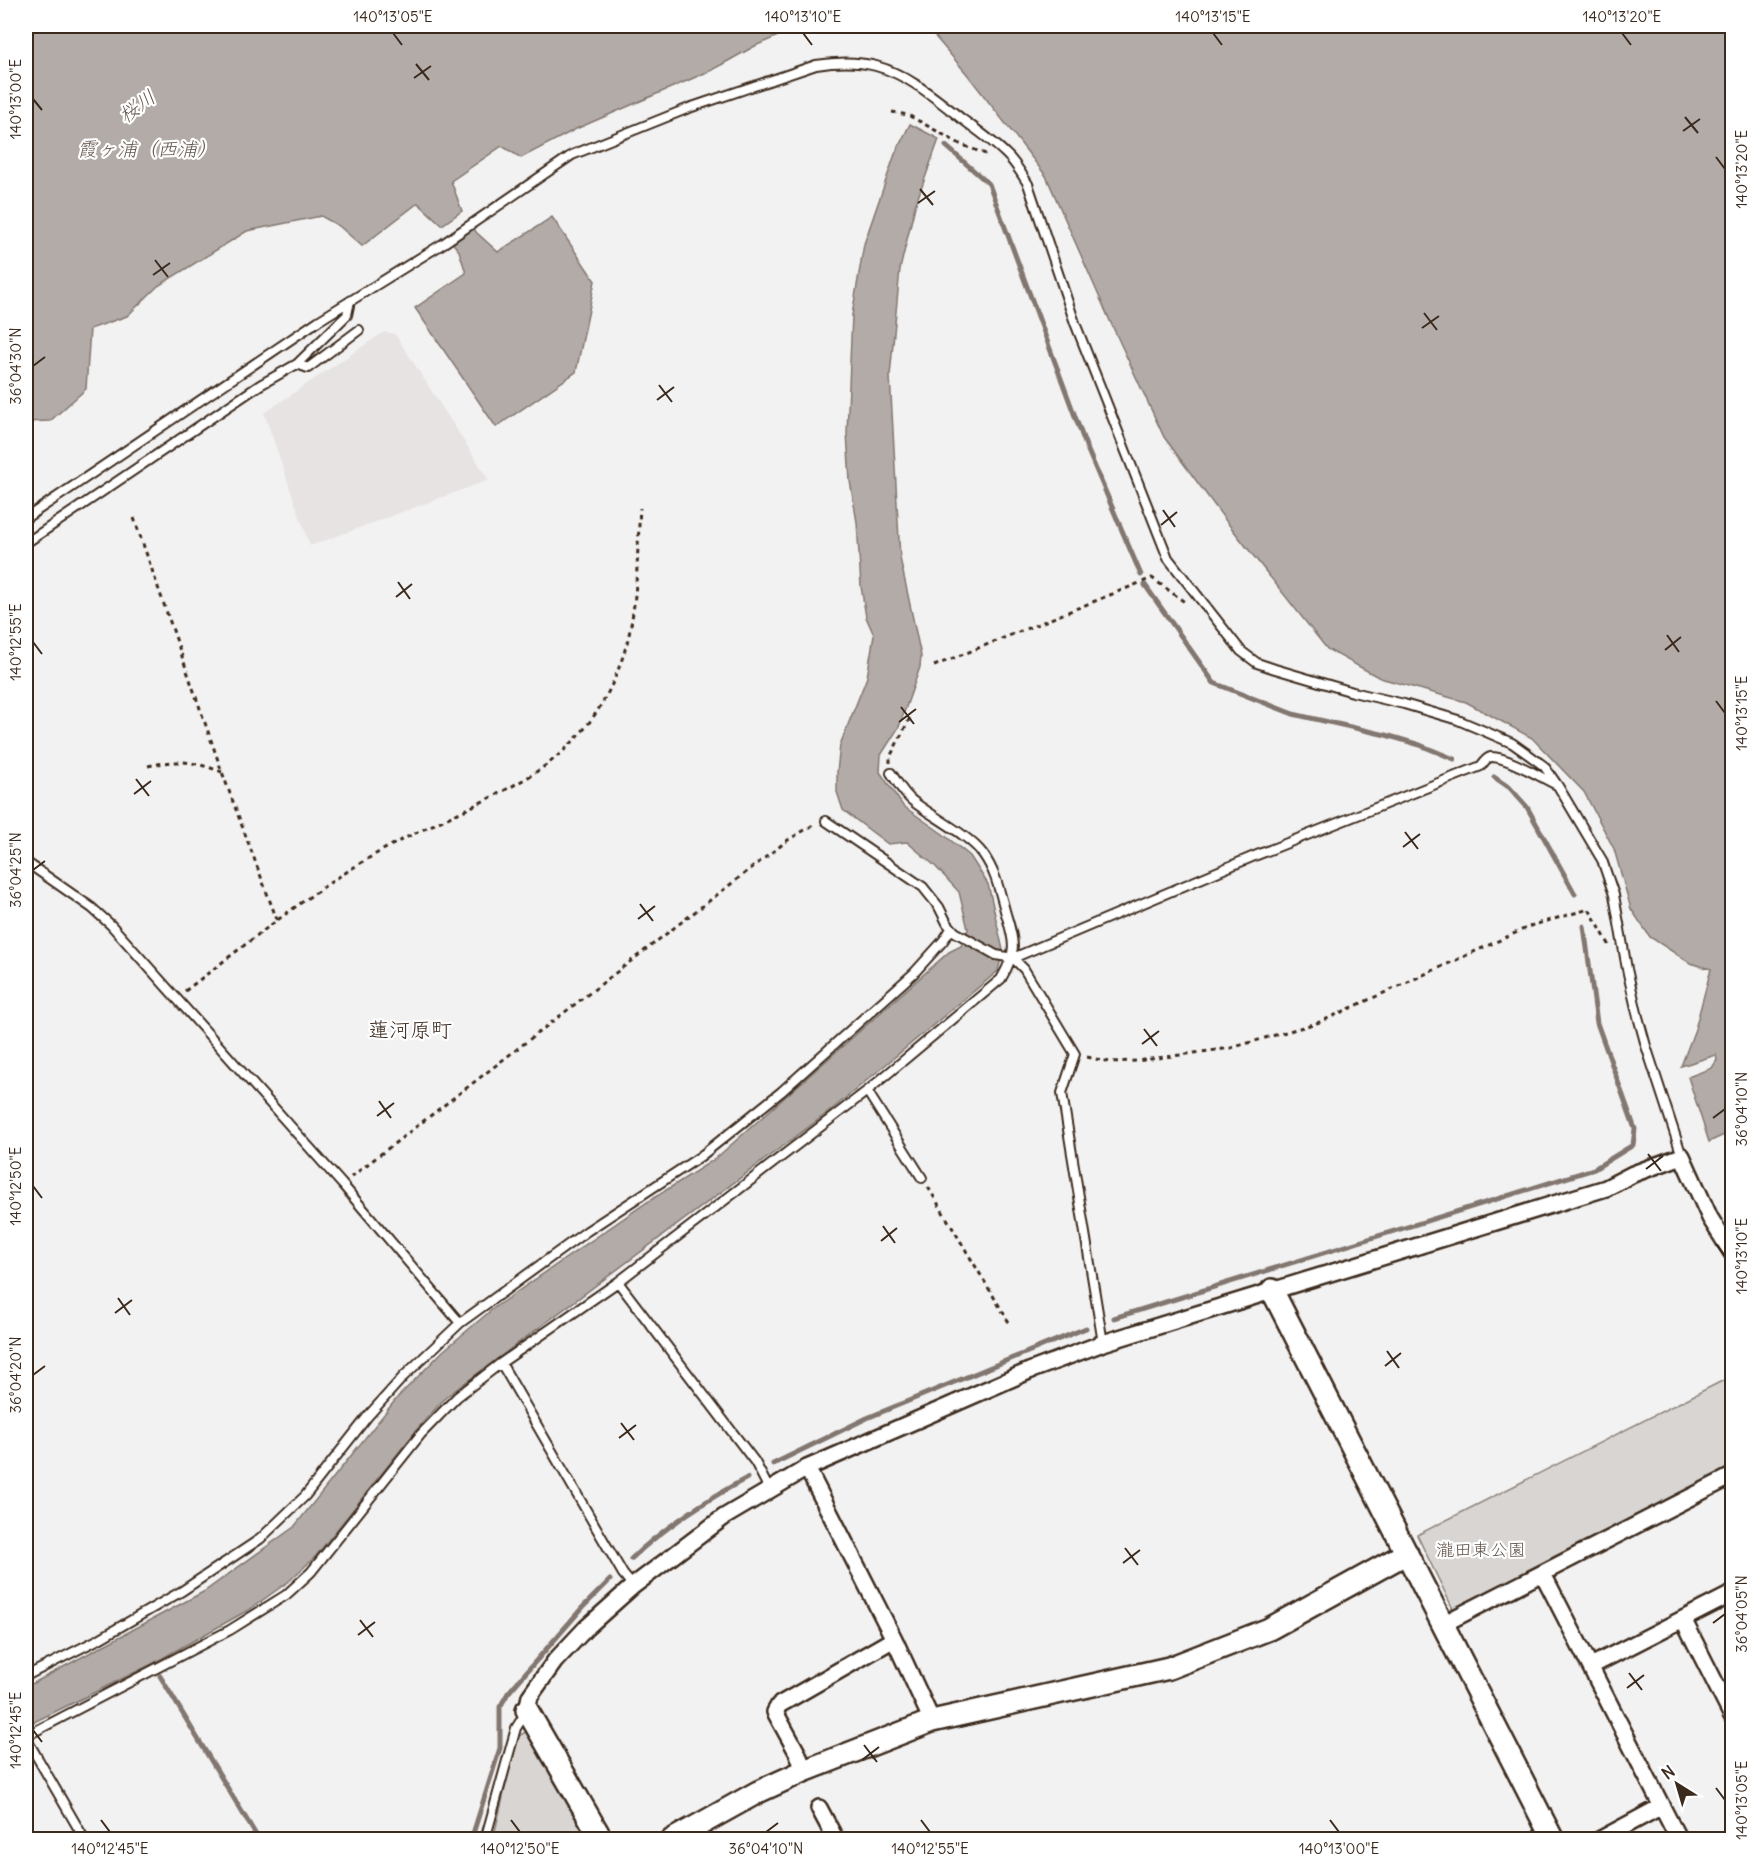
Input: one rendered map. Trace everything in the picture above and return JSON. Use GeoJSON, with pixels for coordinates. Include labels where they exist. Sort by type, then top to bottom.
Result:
{"type":"FeatureCollection","features":[{"type":"Feature","properties":{"kind":"street"},"geometry":{"type":"LineString","coordinates":[[602,1839],[527,1710],[530,1695],[555,1661],[586,1628],[633,1586],[724,1517],[807,1468],[1029,1371],[1103,1343],[1606,1188],[1633,1174],[1682,1156],[1710,1218],[1732,1253]]}},
{"type":"Feature","properties":{"kind":"street"},"geometry":{"type":"LineString","coordinates":[[1272,1290],[1553,1839]]}},
{"type":"Feature","properties":{"kind":"street"},"geometry":{"type":"LineString","coordinates":[[807,1468],[894,1640],[932,1721]]}},
{"type":"Feature","properties":{"kind":"street"},"geometry":{"type":"LineString","coordinates":[[1443,1624],[1732,1476]]}},
{"type":"Feature","properties":{"kind":"street"},"geometry":{"type":"LineString","coordinates":[[672,1839],[758,1792],[804,1771],[932,1721],[1169,1668],[1269,1629],[1407,1553]]}},
{"type":"Feature","properties":{"kind":"street"},"geometry":{"type":"LineString","coordinates":[[1543,1574],[1679,1839]]}},
{"type":"Feature","properties":{"kind":"street"},"geometry":{"type":"LineString","coordinates":[[1591,1666],[1732,1594]]}},
{"type":"Feature","properties":{"kind":"street"},"geometry":{"type":"LineString","coordinates":[[1683,1619],[1732,1716]]}},
{"type":"Feature","properties":{"kind":"street"},"geometry":{"type":"LineString","coordinates":[[804,1771],[798,1754],[775,1712],[779,1705],[894,1640]]}},
{"type":"Feature","properties":{"kind":"street"},"geometry":{"type":"LineString","coordinates":[[1599,1839],[1662,1806]]}},
{"type":"Feature","properties":{"kind":"street"},"geometry":{"type":"LineString","coordinates":[[819,1808],[836,1839]]}},
{"type":"Feature","properties":{"kind":"lane"},"geometry":{"type":"LineString","coordinates":[[26,518],[350,301],[444,243],[572,155],[689,108],[816,65],[833,62],[875,66],[899,74],[919,86],[993,142],[1017,167],[1028,184],[1075,323],[1168,558],[1241,651],[1257,663],[1458,720],[1512,743],[1544,766],[1602,860],[1614,895],[1627,969],[1646,1046],[1682,1156]]}},
{"type":"Feature","properties":{"kind":"lane"},"geometry":{"type":"LineString","coordinates":[[26,543],[260,385],[297,364],[347,315],[350,301]]}},
{"type":"Feature","properties":{"kind":"lane"},"geometry":{"type":"LineString","coordinates":[[297,364],[308,368],[359,330]]}},
{"type":"Feature","properties":{"kind":"lane"},"geometry":{"type":"LineString","coordinates":[[826,821],[923,887],[939,907],[951,929],[996,955],[1013,958],[1252,857],[1481,766],[1485,759],[1491,757],[1521,767],[1558,786]]}},
{"type":"Feature","properties":{"kind":"lane"},"geometry":{"type":"LineString","coordinates":[[85,1839],[26,1737],[230,1630],[285,1594],[311,1572],[421,1434],[457,1397],[501,1363],[618,1282],[867,1091],[1001,979],[1013,958],[1013,946],[1010,925],[995,874],[982,853],[940,819],[913,801],[891,774]]}},
{"type":"Feature","properties":{"kind":"lane"},"geometry":{"type":"LineString","coordinates":[[26,862],[92,908],[111,925],[342,1184],[460,1323]]}},
{"type":"Feature","properties":{"kind":"lane"},"geometry":{"type":"LineString","coordinates":[[26,1676],[99,1639],[182,1591],[260,1539],[305,1496],[368,1416],[404,1376],[460,1323],[587,1231],[701,1156],[781,1092],[914,973],[951,929]]}},
{"type":"Feature","properties":{"kind":"lane"},"geometry":{"type":"LineString","coordinates":[[1013,958],[1024,969],[1075,1054],[1062,1093],[1103,1343]]}},
{"type":"Feature","properties":{"kind":"lane"},"geometry":{"type":"LineString","coordinates":[[867,1091],[922,1178]]}},
{"type":"Feature","properties":{"kind":"lane"},"geometry":{"type":"LineString","coordinates":[[618,1282],[755,1462],[769,1489]]}},
{"type":"Feature","properties":{"kind":"lane"},"geometry":{"type":"LineString","coordinates":[[501,1363],[623,1574],[633,1586]]}},
{"type":"Feature","properties":{"kind":"lane"},"geometry":{"type":"LineString","coordinates":[[485,1839],[516,1728],[527,1710]]}},
{"type":"Feature","properties":{"kind":"path"},"geometry":{"type":"LineString","coordinates":[[892,112],[908,115],[960,144],[989,156]]}},
{"type":"Feature","properties":{"kind":"path"},"geometry":{"type":"LineString","coordinates":[[177,997],[277,920],[348,871],[375,855],[524,780],[553,760],[578,736],[601,707],[616,674],[628,638],[633,610],[640,508]]}},
{"type":"Feature","properties":{"kind":"path"},"geometry":{"type":"LineString","coordinates":[[134,518],[222,772],[277,920]]}},
{"type":"Feature","properties":{"kind":"path"},"geometry":{"type":"LineString","coordinates":[[933,666],[1152,578],[1192,608],[1216,620]]}},
{"type":"Feature","properties":{"kind":"path"},"geometry":{"type":"LineString","coordinates":[[891,774],[890,757],[911,716]]}},
{"type":"Feature","properties":{"kind":"path"},"geometry":{"type":"LineString","coordinates":[[148,766],[173,760],[196,762],[222,772]]}},
{"type":"Feature","properties":{"kind":"path"},"geometry":{"type":"LineString","coordinates":[[342,1184],[788,840],[814,824],[826,821]]}},
{"type":"Feature","properties":{"kind":"path"},"geometry":{"type":"LineString","coordinates":[[1075,1054],[1110,1062],[1136,1061],[1231,1048],[1320,1022],[1533,926],[1589,909],[1611,949],[1627,969]]}},
{"type":"Feature","properties":{"kind":"path"},"geometry":{"type":"LineString","coordinates":[[922,1178],[1010,1324]]}},
{"type":"Feature","properties":{"kind":"shaded area"},"geometry":{"type":"Polygon","coordinates":[[[384,332],[395,334],[489,480],[310,546],[264,413],[384,332]]]}},
{"type":"Feature","properties":{"kind":"green space","name":"瀧田東公園"},"geometry":{"type":"Polygon","coordinates":[[[1732,1376],[1732,1467],[1454,1611],[1417,1535],[1732,1376]]]}},
{"type":"Feature","properties":{"kind":"green space"},"geometry":{"type":"Polygon","coordinates":[[[529,1730],[591,1839],[493,1840],[517,1737],[529,1730]]]}},
{"type":"Feature","properties":{"kind":"water","name":"霞ヶ浦（西浦）"},"geometry":{"type":"Polygon","coordinates":[[[26,26],[801,26],[755,46],[712,70],[576,129],[521,158],[502,146],[451,181],[462,211],[442,225],[418,203],[362,246],[339,226],[321,216],[247,231],[158,286],[127,316],[90,329],[86,389],[50,421],[26,422],[26,26]]]}},
{"type":"Feature","properties":{"kind":"water"},"geometry":{"type":"Polygon","coordinates":[[[926,26],[1732,26],[1732,1024],[1728,1047],[1732,1062],[1732,1143],[1728,1144],[1724,1135],[1709,1142],[1688,1077],[1712,1068],[1717,1060],[1716,1055],[1681,1066],[1695,1029],[1711,969],[1690,963],[1650,937],[1631,909],[1614,849],[1584,792],[1532,738],[1466,702],[1380,678],[1327,649],[1226,521],[1164,437],[1046,176],[967,74],[926,26]]]}},
{"type":"Feature","properties":{"kind":"water"},"geometry":{"type":"Polygon","coordinates":[[[910,124],[939,139],[915,206],[900,269],[890,376],[900,558],[921,656],[920,667],[899,727],[881,755],[880,772],[903,806],[970,856],[988,884],[1003,950],[998,971],[830,1111],[446,1397],[419,1427],[315,1557],[288,1582],[250,1609],[152,1664],[26,1726],[26,1687],[205,1591],[294,1527],[397,1398],[443,1351],[495,1307],[646,1203],[715,1159],[949,952],[961,946],[968,929],[959,892],[935,866],[907,842],[888,844],[843,810],[837,792],[840,745],[867,677],[874,635],[866,617],[861,586],[857,522],[850,481],[847,433],[852,315],[864,244],[895,154],[910,124]]]}},
{"type":"Feature","properties":{"kind":"water"},"geometry":{"type":"Polygon","coordinates":[[[552,217],[595,281],[576,372],[496,427],[415,308],[466,273],[459,251],[447,236],[468,221],[477,233],[498,252],[552,217]]]}},
{"type":"Feature","properties":{"kind":"waterway"},"geometry":{"type":"LineString","coordinates":[[946,146],[989,184],[1086,446],[1141,575]]}},
{"type":"Feature","properties":{"kind":"waterway"},"geometry":{"type":"LineString","coordinates":[[1145,585],[1214,683],[1293,714],[1386,735],[1420,745],[1454,759]]}},
{"type":"Feature","properties":{"kind":"waterway"},"geometry":{"type":"LineString","coordinates":[[1494,777],[1510,788],[1527,807],[1575,894]]}},
{"type":"Feature","properties":{"kind":"waterway"},"geometry":{"type":"LineString","coordinates":[[1114,1318],[1594,1169],[1633,1145],[1635,1129],[1597,1023],[1584,926]]}},
{"type":"Feature","properties":{"kind":"waterway"},"geometry":{"type":"LineString","coordinates":[[773,1464],[867,1418],[1086,1328]]}},
{"type":"Feature","properties":{"kind":"waterway"},"geometry":{"type":"LineString","coordinates":[[631,1559],[686,1515],[747,1478]]}},
{"type":"Feature","properties":{"kind":"waterway"},"geometry":{"type":"LineString","coordinates":[[471,1840],[500,1748],[500,1707],[508,1693],[583,1607],[610,1580]]}},
{"type":"Feature","properties":{"kind":"waterway"},"geometry":{"type":"LineString","coordinates":[[160,1676],[259,1840]]}},
{"type":"Feature","properties":{"kind":"district","name":"蓮河原町"},"geometry":{"type":"Point","coordinates":[410,1030]}},
{"type":"Feature","properties":{"kind":"water label","name":"桜川"},"geometry":{"type":"Point","coordinates":[137,106]}}]}
